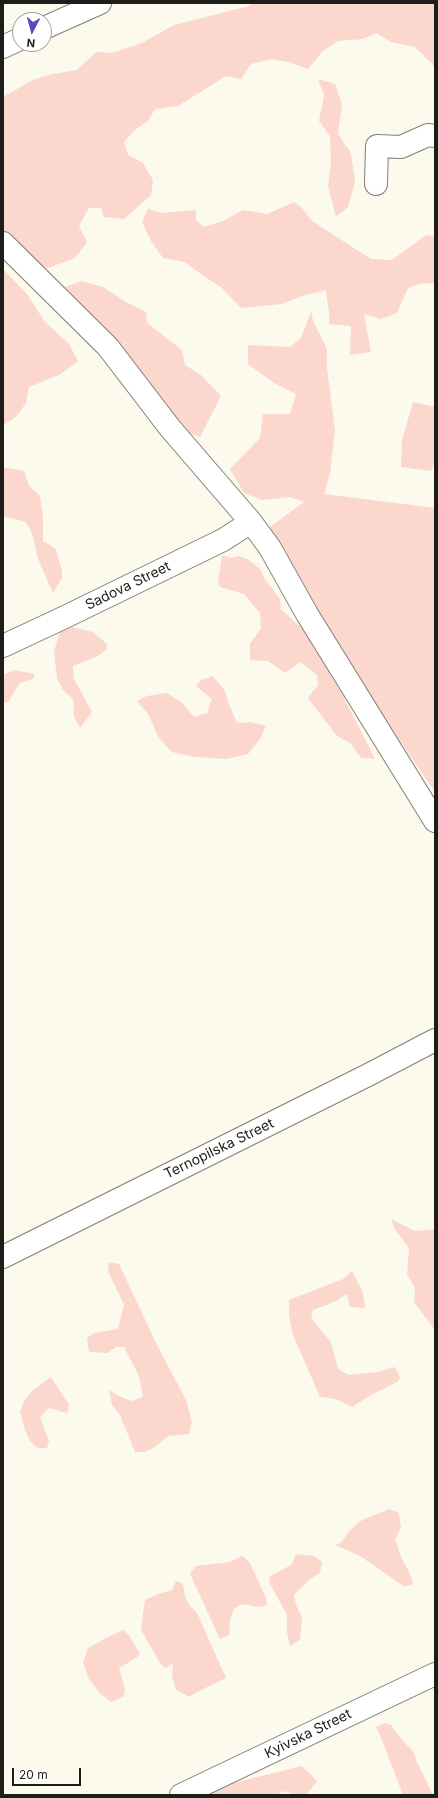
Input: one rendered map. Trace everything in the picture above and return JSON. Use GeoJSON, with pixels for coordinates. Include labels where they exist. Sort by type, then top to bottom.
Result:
{"type":"FeatureCollection","features":[{"type":"Feature","properties":{"kind":"main road"},"geometry":{"type":"LineString","coordinates":[[52,24],[100,3]]}},
{"type":"Feature","properties":{"kind":"main road"},"geometry":{"type":"LineString","coordinates":[[376,184],[378,146],[401,147],[428,135],[435,136]]}},
{"type":"Feature","properties":{"kind":"main road"},"geometry":{"type":"LineString","coordinates":[[3,243],[108,347],[170,428],[251,522],[270,548],[307,614],[435,822]]}},
{"type":"Feature","properties":{"kind":"main road","name":"Sadova Street"},"geometry":{"type":"LineString","coordinates":[[3,646],[66,617],[223,540],[251,522]]}},
{"type":"Feature","properties":{"kind":"main road","name":"Ternopilska Street"},"geometry":{"type":"LineString","coordinates":[[3,1257],[368,1075],[435,1040]]}},
{"type":"Feature","properties":{"kind":"main road","name":"Kyivska Street"},"geometry":{"type":"LineString","coordinates":[[181,1795],[435,1674]]}},
{"type":"Feature","properties":{"kind":"shaded area"},"geometry":{"type":"Polygon","coordinates":[[[251,3],[435,3],[435,67],[415,47],[391,42],[376,33],[363,39],[338,41],[323,51],[308,69],[289,62],[271,59],[251,64],[241,79],[226,76],[178,106],[155,109],[148,121],[135,130],[124,142],[128,155],[143,163],[153,180],[151,195],[124,219],[104,217],[101,208],[89,208],[79,226],[87,242],[75,258],[40,271],[3,236],[3,97],[33,80],[48,75],[77,70],[96,52],[112,53],[142,43],[174,25],[249,6],[251,3]]]}},
{"type":"Feature","properties":{"kind":"shaded area"},"geometry":{"type":"Polygon","coordinates":[[[318,79],[335,84],[342,104],[338,134],[351,153],[355,182],[348,207],[336,217],[328,186],[331,161],[330,136],[319,121],[324,95],[318,79]]]}},
{"type":"Feature","properties":{"kind":"shaded area"},"geometry":{"type":"Polygon","coordinates":[[[294,202],[301,207],[312,221],[371,259],[392,260],[426,235],[435,237],[435,283],[419,284],[408,288],[397,313],[381,319],[364,314],[371,352],[350,355],[351,326],[329,324],[326,290],[302,296],[282,304],[241,308],[222,288],[185,262],[163,258],[151,241],[142,222],[148,209],[161,213],[196,210],[196,220],[204,227],[223,221],[243,210],[267,214],[294,202]]]}},
{"type":"Feature","properties":{"kind":"shaded area"},"geometry":{"type":"Polygon","coordinates":[[[3,269],[27,294],[45,322],[69,344],[78,361],[61,374],[29,387],[26,403],[16,417],[3,425],[3,269]]]}},
{"type":"Feature","properties":{"kind":"shaded area"},"geometry":{"type":"Polygon","coordinates":[[[82,281],[103,287],[126,302],[146,312],[147,323],[182,350],[185,365],[201,375],[221,396],[200,437],[183,431],[62,288],[82,281]]]}},
{"type":"Feature","properties":{"kind":"shaded area"},"geometry":{"type":"Polygon","coordinates":[[[311,311],[313,321],[327,349],[327,368],[335,431],[330,473],[324,494],[435,508],[435,792],[259,535],[304,502],[290,497],[262,500],[244,493],[230,469],[260,438],[263,414],[290,414],[296,394],[274,383],[248,364],[248,345],[290,347],[301,338],[311,311]]]}},
{"type":"Feature","properties":{"kind":"shaded area"},"geometry":{"type":"Polygon","coordinates":[[[413,402],[435,407],[435,460],[431,471],[401,467],[402,440],[413,402]]]}},
{"type":"Feature","properties":{"kind":"shaded area"},"geometry":{"type":"Polygon","coordinates":[[[3,467],[24,471],[29,486],[40,496],[43,517],[43,541],[55,548],[62,570],[62,578],[53,593],[38,559],[32,533],[26,522],[3,516],[3,467]]]}},
{"type":"Feature","properties":{"kind":"shaded area"},"geometry":{"type":"Polygon","coordinates":[[[222,555],[231,558],[239,556],[249,560],[261,570],[264,578],[280,599],[281,609],[298,625],[312,633],[326,654],[332,678],[341,692],[375,759],[361,758],[350,743],[337,736],[308,698],[318,685],[317,675],[300,662],[285,673],[268,661],[250,660],[250,644],[261,628],[260,613],[244,594],[220,587],[218,582],[222,555]]]}},
{"type":"Feature","properties":{"kind":"shaded area"},"geometry":{"type":"Polygon","coordinates":[[[72,627],[93,632],[107,644],[106,650],[98,656],[73,666],[74,679],[92,712],[80,728],[74,717],[73,699],[63,690],[57,679],[54,651],[60,632],[72,627]]]}},
{"type":"Feature","properties":{"kind":"shaded area"},"geometry":{"type":"Polygon","coordinates":[[[14,670],[35,674],[33,679],[20,683],[8,702],[3,703],[3,675],[14,670]]]}},
{"type":"Feature","properties":{"kind":"shaded area"},"geometry":{"type":"Polygon","coordinates":[[[213,676],[225,691],[237,723],[251,722],[266,726],[260,739],[248,754],[226,759],[195,757],[172,752],[159,738],[148,714],[137,701],[147,696],[167,693],[181,702],[194,717],[207,713],[212,699],[196,686],[201,680],[213,676]]]}},
{"type":"Feature","properties":{"kind":"shaded area"},"geometry":{"type":"Polygon","coordinates":[[[391,1219],[415,1231],[435,1229],[435,1330],[414,1302],[415,1288],[407,1274],[409,1248],[395,1229],[391,1219]]]}},
{"type":"Feature","properties":{"kind":"shaded area"},"geometry":{"type":"Polygon","coordinates":[[[109,1262],[119,1264],[157,1345],[186,1400],[192,1422],[189,1434],[168,1436],[155,1447],[145,1452],[135,1452],[120,1415],[112,1405],[109,1390],[131,1401],[143,1397],[139,1376],[124,1347],[116,1347],[108,1353],[89,1352],[87,1338],[94,1333],[118,1329],[124,1305],[108,1271],[109,1262]]]}},
{"type":"Feature","properties":{"kind":"shaded area"},"geometry":{"type":"Polygon","coordinates":[[[352,1271],[363,1292],[365,1308],[350,1307],[347,1294],[334,1302],[313,1310],[311,1318],[331,1342],[338,1369],[349,1375],[377,1372],[395,1367],[400,1378],[397,1382],[352,1407],[336,1399],[320,1397],[293,1335],[289,1315],[289,1300],[343,1279],[352,1271]]]}},
{"type":"Feature","properties":{"kind":"shaded area"},"geometry":{"type":"Polygon","coordinates":[[[51,1377],[69,1405],[67,1413],[49,1408],[40,1417],[49,1441],[47,1448],[38,1448],[30,1441],[20,1412],[24,1401],[33,1390],[51,1377]]]}},
{"type":"Feature","properties":{"kind":"shaded area"},"geometry":{"type":"Polygon","coordinates":[[[389,1509],[399,1513],[401,1527],[395,1540],[413,1584],[405,1587],[360,1556],[335,1545],[341,1543],[349,1531],[362,1520],[389,1509]]]}},
{"type":"Feature","properties":{"kind":"shaded area"},"geometry":{"type":"Polygon","coordinates":[[[296,1554],[314,1556],[322,1562],[320,1573],[310,1579],[294,1595],[296,1605],[302,1617],[300,1640],[290,1646],[287,1632],[287,1615],[270,1584],[269,1577],[291,1565],[296,1554]]]}},
{"type":"Feature","properties":{"kind":"shaded area"},"geometry":{"type":"Polygon","coordinates":[[[242,1556],[250,1563],[266,1598],[267,1605],[260,1607],[242,1604],[234,1609],[230,1620],[229,1635],[220,1639],[190,1574],[196,1566],[230,1562],[242,1556]]]}},
{"type":"Feature","properties":{"kind":"shaded area"},"geometry":{"type":"Polygon","coordinates":[[[176,1581],[183,1584],[185,1596],[190,1606],[197,1613],[226,1678],[189,1697],[176,1690],[172,1677],[173,1663],[166,1668],[160,1663],[141,1630],[145,1600],[172,1590],[176,1581]]]}},
{"type":"Feature","properties":{"kind":"shaded area"},"geometry":{"type":"Polygon","coordinates":[[[123,1630],[129,1635],[140,1654],[119,1668],[125,1689],[124,1696],[111,1702],[100,1693],[89,1679],[83,1663],[88,1648],[123,1630]]]}},
{"type":"Feature","properties":{"kind":"shaded area"},"geometry":{"type":"Polygon","coordinates":[[[385,1723],[391,1725],[413,1751],[433,1795],[403,1795],[376,1727],[385,1723]]]}},
{"type":"Feature","properties":{"kind":"shaded area"},"geometry":{"type":"Polygon","coordinates":[[[302,1766],[317,1781],[306,1795],[294,1795],[285,1791],[275,1795],[208,1795],[225,1785],[302,1766]]]}}]}
